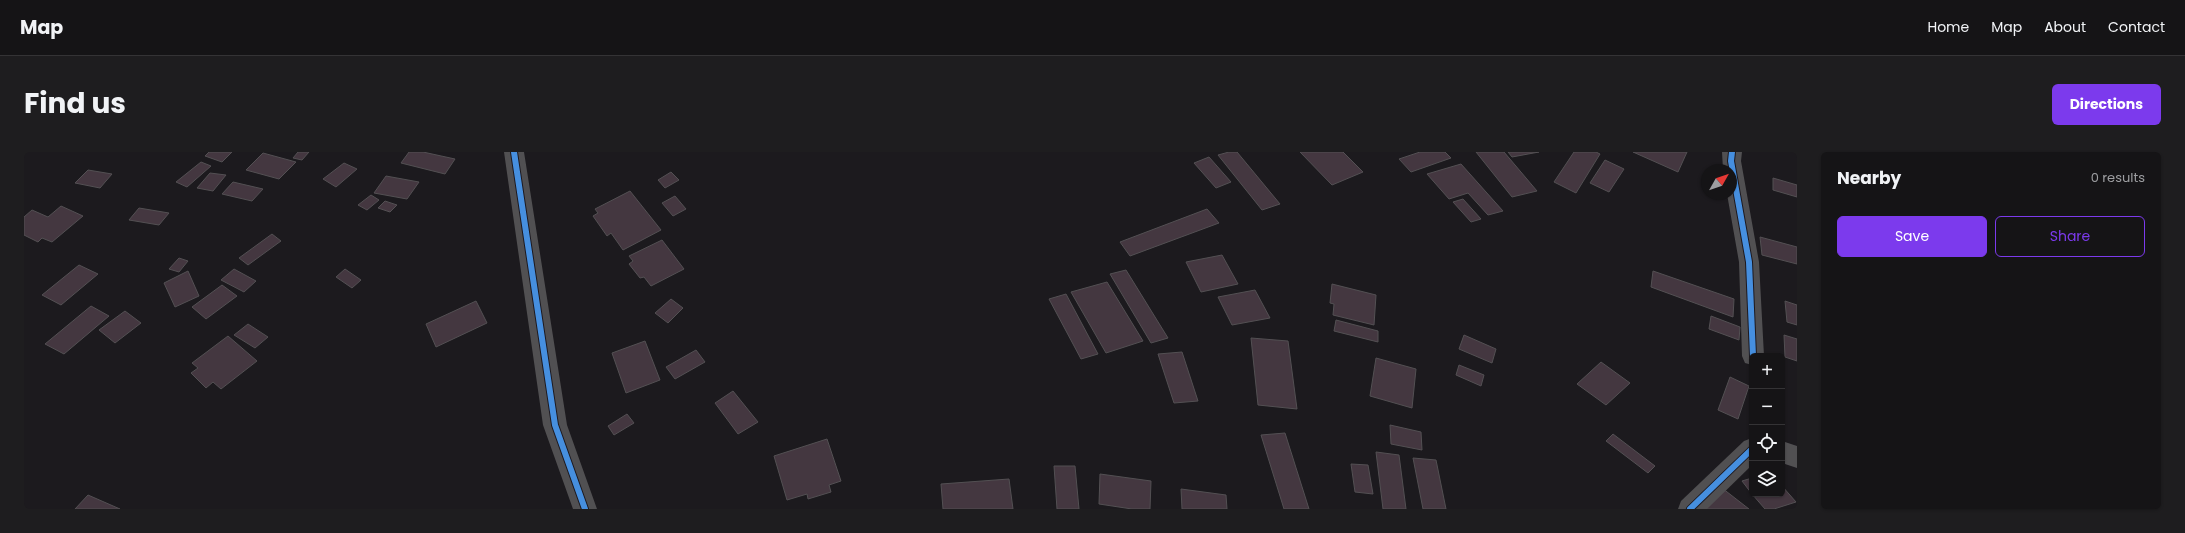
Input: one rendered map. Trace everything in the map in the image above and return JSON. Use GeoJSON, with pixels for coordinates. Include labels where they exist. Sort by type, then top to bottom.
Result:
{"type":"FeatureCollection","features":[{"type":"Feature","properties":{"kind":"street"},"geometry":{"type":"LineString","coordinates":[[514,152],[555,425],[585,509]]}},
{"type":"Feature","properties":{"kind":"street"},"geometry":{"type":"LineString","coordinates":[[1732,152],[1731,161],[1749,262],[1753,353]]}},
{"type":"Feature","properties":{"kind":"street"},"geometry":{"type":"LineString","coordinates":[[1690,509],[1749,452]]}},
{"type":"Feature","properties":{"kind":"street"},"geometry":{"type":"LineString","coordinates":[[1785,453],[1797,456]]}},
{"type":"Feature","properties":{"kind":"building"},"geometry":{"type":"Polygon","coordinates":[[[209,152],[232,152],[222,162],[205,156],[209,152]]]}},
{"type":"Feature","properties":{"kind":"building"},"geometry":{"type":"Polygon","coordinates":[[[298,152],[309,152],[302,160],[293,158],[298,152]]]}},
{"type":"Feature","properties":{"kind":"building"},"geometry":{"type":"Polygon","coordinates":[[[409,152],[423,152],[455,159],[445,174],[401,163],[409,152]]]}},
{"type":"Feature","properties":{"kind":"building"},"geometry":{"type":"Polygon","coordinates":[[[1229,152],[1237,152],[1280,204],[1262,210],[1218,155],[1229,152]]]}},
{"type":"Feature","properties":{"kind":"building"},"geometry":{"type":"Polygon","coordinates":[[[1300,152],[1343,152],[1363,172],[1332,185],[1300,152]]]}},
{"type":"Feature","properties":{"kind":"building"},"geometry":{"type":"Polygon","coordinates":[[[1420,152],[1445,152],[1451,158],[1411,172],[1399,159],[1420,152]]]}},
{"type":"Feature","properties":{"kind":"building"},"geometry":{"type":"Polygon","coordinates":[[[1476,152],[1504,152],[1537,191],[1512,197],[1476,152]]]}},
{"type":"Feature","properties":{"kind":"building"},"geometry":{"type":"Polygon","coordinates":[[[1508,152],[1539,152],[1512,157],[1508,152]]]}},
{"type":"Feature","properties":{"kind":"building"},"geometry":{"type":"Polygon","coordinates":[[[1574,152],[1596,152],[1600,154],[1576,193],[1554,182],[1574,152]]]}},
{"type":"Feature","properties":{"kind":"building"},"geometry":{"type":"Polygon","coordinates":[[[1633,152],[1687,152],[1678,172],[1633,152]]]}},
{"type":"Feature","properties":{"kind":"building"},"geometry":{"type":"Polygon","coordinates":[[[263,153],[296,162],[279,179],[246,170],[263,153]]]}},
{"type":"Feature","properties":{"kind":"building"},"geometry":{"type":"Polygon","coordinates":[[[1209,157],[1231,182],[1216,188],[1194,163],[1209,157]]]}},
{"type":"Feature","properties":{"kind":"building"},"geometry":{"type":"Polygon","coordinates":[[[1605,160],[1624,169],[1609,192],[1590,183],[1605,160]]]}},
{"type":"Feature","properties":{"kind":"building"},"geometry":{"type":"Polygon","coordinates":[[[201,162],[211,166],[187,187],[176,182],[201,162]]]}},
{"type":"Feature","properties":{"kind":"building"},"geometry":{"type":"Polygon","coordinates":[[[344,163],[357,169],[336,187],[323,179],[344,163]]]}},
{"type":"Feature","properties":{"kind":"building"},"geometry":{"type":"Polygon","coordinates":[[[1461,164],[1503,211],[1488,215],[1468,193],[1449,199],[1427,174],[1461,164]]]}},
{"type":"Feature","properties":{"kind":"building"},"geometry":{"type":"Polygon","coordinates":[[[88,170],[112,174],[100,188],[75,183],[88,170]]]}},
{"type":"Feature","properties":{"kind":"building"},"geometry":{"type":"Polygon","coordinates":[[[671,172],[679,180],[665,188],[658,180],[671,172]]]}},
{"type":"Feature","properties":{"kind":"building"},"geometry":{"type":"Polygon","coordinates":[[[210,173],[226,175],[213,191],[197,188],[210,173]]]}},
{"type":"Feature","properties":{"kind":"building"},"geometry":{"type":"Polygon","coordinates":[[[386,176],[419,182],[407,199],[374,193],[386,176]]]}},
{"type":"Feature","properties":{"kind":"building"},"geometry":{"type":"Polygon","coordinates":[[[1773,178],[1797,185],[1797,197],[1773,190],[1773,178]]]}},
{"type":"Feature","properties":{"kind":"building"},"geometry":{"type":"Polygon","coordinates":[[[233,182],[263,189],[252,201],[222,194],[233,182]]]}},
{"type":"Feature","properties":{"kind":"building"},"geometry":{"type":"Polygon","coordinates":[[[630,191],[661,230],[623,250],[611,233],[607,236],[593,216],[598,213],[595,209],[630,191]]]}},
{"type":"Feature","properties":{"kind":"building"},"geometry":{"type":"Polygon","coordinates":[[[371,195],[379,200],[367,210],[358,205],[371,195]]]}},
{"type":"Feature","properties":{"kind":"building"},"geometry":{"type":"Polygon","coordinates":[[[675,196],[686,209],[673,216],[662,203],[675,196]]]}},
{"type":"Feature","properties":{"kind":"building"},"geometry":{"type":"Polygon","coordinates":[[[1463,199],[1481,219],[1471,222],[1453,202],[1463,199]]]}},
{"type":"Feature","properties":{"kind":"building"},"geometry":{"type":"Polygon","coordinates":[[[385,201],[397,205],[390,212],[378,208],[385,201]]]}},
{"type":"Feature","properties":{"kind":"building"},"geometry":{"type":"Polygon","coordinates":[[[61,206],[83,216],[52,242],[42,238],[38,242],[24,235],[24,217],[32,210],[48,217],[61,206]]]}},
{"type":"Feature","properties":{"kind":"building"},"geometry":{"type":"Polygon","coordinates":[[[139,208],[169,213],[159,225],[129,220],[139,208]]]}},
{"type":"Feature","properties":{"kind":"building"},"geometry":{"type":"Polygon","coordinates":[[[1207,209],[1219,223],[1130,256],[1120,242],[1207,209]]]}},
{"type":"Feature","properties":{"kind":"building"},"geometry":{"type":"Polygon","coordinates":[[[272,234],[281,241],[248,265],[239,258],[272,234]]]}},
{"type":"Feature","properties":{"kind":"building"},"geometry":{"type":"Polygon","coordinates":[[[1760,237],[1797,247],[1797,264],[1762,255],[1760,237]]]}},
{"type":"Feature","properties":{"kind":"building"},"geometry":{"type":"Polygon","coordinates":[[[662,240],[684,269],[651,286],[644,277],[640,278],[629,264],[633,261],[629,256],[662,240]]]}},
{"type":"Feature","properties":{"kind":"building"},"geometry":{"type":"Polygon","coordinates":[[[1222,255],[1238,284],[1201,292],[1186,262],[1222,255]]]}},
{"type":"Feature","properties":{"kind":"building"},"geometry":{"type":"Polygon","coordinates":[[[179,258],[188,261],[179,272],[169,269],[179,258]]]}},
{"type":"Feature","properties":{"kind":"building"},"geometry":{"type":"Polygon","coordinates":[[[79,265],[98,274],[61,305],[42,295],[79,265]]]}},
{"type":"Feature","properties":{"kind":"building"},"geometry":{"type":"Polygon","coordinates":[[[234,269],[256,281],[244,292],[221,280],[234,269]]]}},
{"type":"Feature","properties":{"kind":"building"},"geometry":{"type":"Polygon","coordinates":[[[345,269],[361,280],[352,288],[336,277],[345,269]]]}},
{"type":"Feature","properties":{"kind":"building"},"geometry":{"type":"Polygon","coordinates":[[[1126,270],[1168,338],[1151,343],[1110,274],[1126,270]]]}},
{"type":"Feature","properties":{"kind":"building"},"geometry":{"type":"Polygon","coordinates":[[[188,271],[199,296],[175,307],[164,283],[188,271]]]}},
{"type":"Feature","properties":{"kind":"building"},"geometry":{"type":"Polygon","coordinates":[[[1653,271],[1734,299],[1733,317],[1651,287],[1653,271]]]}},
{"type":"Feature","properties":{"kind":"building"},"geometry":{"type":"Polygon","coordinates":[[[1107,282],[1143,341],[1106,353],[1071,292],[1107,282]]]}},
{"type":"Feature","properties":{"kind":"building"},"geometry":{"type":"Polygon","coordinates":[[[1332,284],[1376,295],[1374,325],[1333,315],[1334,304],[1330,303],[1332,284]]]}},
{"type":"Feature","properties":{"kind":"building"},"geometry":{"type":"Polygon","coordinates":[[[222,285],[237,296],[206,319],[192,307],[222,285]]]}},
{"type":"Feature","properties":{"kind":"building"},"geometry":{"type":"Polygon","coordinates":[[[1255,290],[1270,318],[1232,325],[1218,297],[1255,290]]]}},
{"type":"Feature","properties":{"kind":"building"},"geometry":{"type":"Polygon","coordinates":[[[1066,294],[1098,354],[1081,359],[1049,299],[1066,294]]]}},
{"type":"Feature","properties":{"kind":"building"},"geometry":{"type":"Polygon","coordinates":[[[671,299],[683,308],[668,323],[655,313],[671,299]]]}},
{"type":"Feature","properties":{"kind":"building"},"geometry":{"type":"Polygon","coordinates":[[[476,301],[487,323],[436,347],[426,324],[476,301]]]}},
{"type":"Feature","properties":{"kind":"building"},"geometry":{"type":"Polygon","coordinates":[[[1785,301],[1797,305],[1797,325],[1787,322],[1785,301]]]}},
{"type":"Feature","properties":{"kind":"building"},"geometry":{"type":"Polygon","coordinates":[[[91,306],[109,316],[64,354],[45,344],[91,306]]]}},
{"type":"Feature","properties":{"kind":"building"},"geometry":{"type":"Polygon","coordinates":[[[125,311],[141,323],[115,343],[99,330],[125,311]]]}},
{"type":"Feature","properties":{"kind":"building"},"geometry":{"type":"Polygon","coordinates":[[[1711,316],[1740,327],[1739,340],[1709,329],[1711,316]]]}},
{"type":"Feature","properties":{"kind":"building"},"geometry":{"type":"Polygon","coordinates":[[[1336,320],[1378,331],[1378,342],[1334,331],[1336,320]]]}},
{"type":"Feature","properties":{"kind":"building"},"geometry":{"type":"Polygon","coordinates":[[[248,324],[268,337],[255,348],[234,335],[248,324]]]}},
{"type":"Feature","properties":{"kind":"building"},"geometry":{"type":"Polygon","coordinates":[[[1464,335],[1496,349],[1492,363],[1459,349],[1464,335]]]}},
{"type":"Feature","properties":{"kind":"building"},"geometry":{"type":"Polygon","coordinates":[[[1784,335],[1797,339],[1797,361],[1785,357],[1784,335]]]}},
{"type":"Feature","properties":{"kind":"building"},"geometry":{"type":"Polygon","coordinates":[[[228,336],[257,361],[221,389],[213,382],[206,388],[191,373],[198,368],[192,363],[228,336]]]}},
{"type":"Feature","properties":{"kind":"building"},"geometry":{"type":"Polygon","coordinates":[[[1251,338],[1288,341],[1297,409],[1258,405],[1251,338]]]}},
{"type":"Feature","properties":{"kind":"building"},"geometry":{"type":"Polygon","coordinates":[[[645,341],[660,380],[626,393],[612,353],[645,341]]]}},
{"type":"Feature","properties":{"kind":"building"},"geometry":{"type":"Polygon","coordinates":[[[696,350],[705,362],[675,379],[666,367],[696,350]]]}},
{"type":"Feature","properties":{"kind":"building"},"geometry":{"type":"Polygon","coordinates":[[[1182,352],[1198,401],[1174,403],[1158,354],[1182,352]]]}},
{"type":"Feature","properties":{"kind":"building"},"geometry":{"type":"Polygon","coordinates":[[[1376,358],[1416,369],[1412,408],[1370,396],[1376,358]]]}},
{"type":"Feature","properties":{"kind":"building"},"geometry":{"type":"Polygon","coordinates":[[[1601,362],[1630,383],[1606,405],[1577,384],[1601,362]]]}},
{"type":"Feature","properties":{"kind":"building"},"geometry":{"type":"Polygon","coordinates":[[[1459,365],[1484,375],[1481,386],[1456,375],[1459,365]]]}},
{"type":"Feature","properties":{"kind":"building"},"geometry":{"type":"Polygon","coordinates":[[[1730,377],[1749,386],[1738,419],[1718,410],[1730,377]]]}},
{"type":"Feature","properties":{"kind":"building"},"geometry":{"type":"Polygon","coordinates":[[[733,391],[758,422],[738,434],[715,403],[733,391]]]}},
{"type":"Feature","properties":{"kind":"building"},"geometry":{"type":"Polygon","coordinates":[[[627,414],[634,423],[614,435],[608,426],[627,414]]]}},
{"type":"Feature","properties":{"kind":"building"},"geometry":{"type":"Polygon","coordinates":[[[1390,425],[1421,432],[1422,450],[1391,444],[1390,425]]]}},
{"type":"Feature","properties":{"kind":"building"},"geometry":{"type":"Polygon","coordinates":[[[1285,433],[1309,509],[1284,509],[1261,435],[1285,433]]]}},
{"type":"Feature","properties":{"kind":"building"},"geometry":{"type":"Polygon","coordinates":[[[1613,434],[1655,466],[1648,473],[1606,441],[1613,434]]]}},
{"type":"Feature","properties":{"kind":"building"},"geometry":{"type":"Polygon","coordinates":[[[827,439],[841,481],[829,485],[831,492],[808,499],[807,494],[787,500],[774,456],[827,439]]]}},
{"type":"Feature","properties":{"kind":"building"},"geometry":{"type":"Polygon","coordinates":[[[1376,452],[1399,455],[1406,509],[1383,509],[1376,452]]]}},
{"type":"Feature","properties":{"kind":"building"},"geometry":{"type":"Polygon","coordinates":[[[1413,458],[1436,460],[1446,509],[1423,509],[1413,458]]]}},
{"type":"Feature","properties":{"kind":"building"},"geometry":{"type":"Polygon","coordinates":[[[1351,464],[1368,465],[1373,494],[1355,492],[1351,464]]]}},
{"type":"Feature","properties":{"kind":"building"},"geometry":{"type":"Polygon","coordinates":[[[1054,466],[1075,466],[1079,509],[1057,509],[1054,466]]]}},
{"type":"Feature","properties":{"kind":"building"},"geometry":{"type":"Polygon","coordinates":[[[1100,474],[1151,481],[1150,509],[1132,509],[1099,504],[1100,474]]]}},
{"type":"Feature","properties":{"kind":"building"},"geometry":{"type":"Polygon","coordinates":[[[1009,479],[1013,509],[943,509],[941,484],[1009,479]]]}},
{"type":"Feature","properties":{"kind":"building"},"geometry":{"type":"Polygon","coordinates":[[[1749,479],[1749,490],[1742,481],[1749,479]]]}},
{"type":"Feature","properties":{"kind":"building"},"geometry":{"type":"Polygon","coordinates":[[[1722,488],[1749,509],[1700,509],[1722,488]]]}},
{"type":"Feature","properties":{"kind":"building"},"geometry":{"type":"Polygon","coordinates":[[[1181,489],[1226,495],[1227,509],[1182,509],[1181,489]]]}},
{"type":"Feature","properties":{"kind":"building"},"geometry":{"type":"Polygon","coordinates":[[[1785,489],[1796,502],[1774,509],[1765,509],[1755,497],[1785,497],[1785,489]]]}},
{"type":"Feature","properties":{"kind":"building"},"geometry":{"type":"Polygon","coordinates":[[[88,495],[120,509],[75,509],[88,495]]]}},
{"type":"Feature","properties":{"kind":"cycle path"},"geometry":{"type":"LineString","coordinates":[[514,152],[555,425],[585,509]]}},
{"type":"Feature","properties":{"kind":"cycle path"},"geometry":{"type":"LineString","coordinates":[[1732,152],[1731,161],[1749,262],[1753,353]]}},
{"type":"Feature","properties":{"kind":"cycle path"},"geometry":{"type":"LineString","coordinates":[[1690,509],[1749,452]]}}]}
